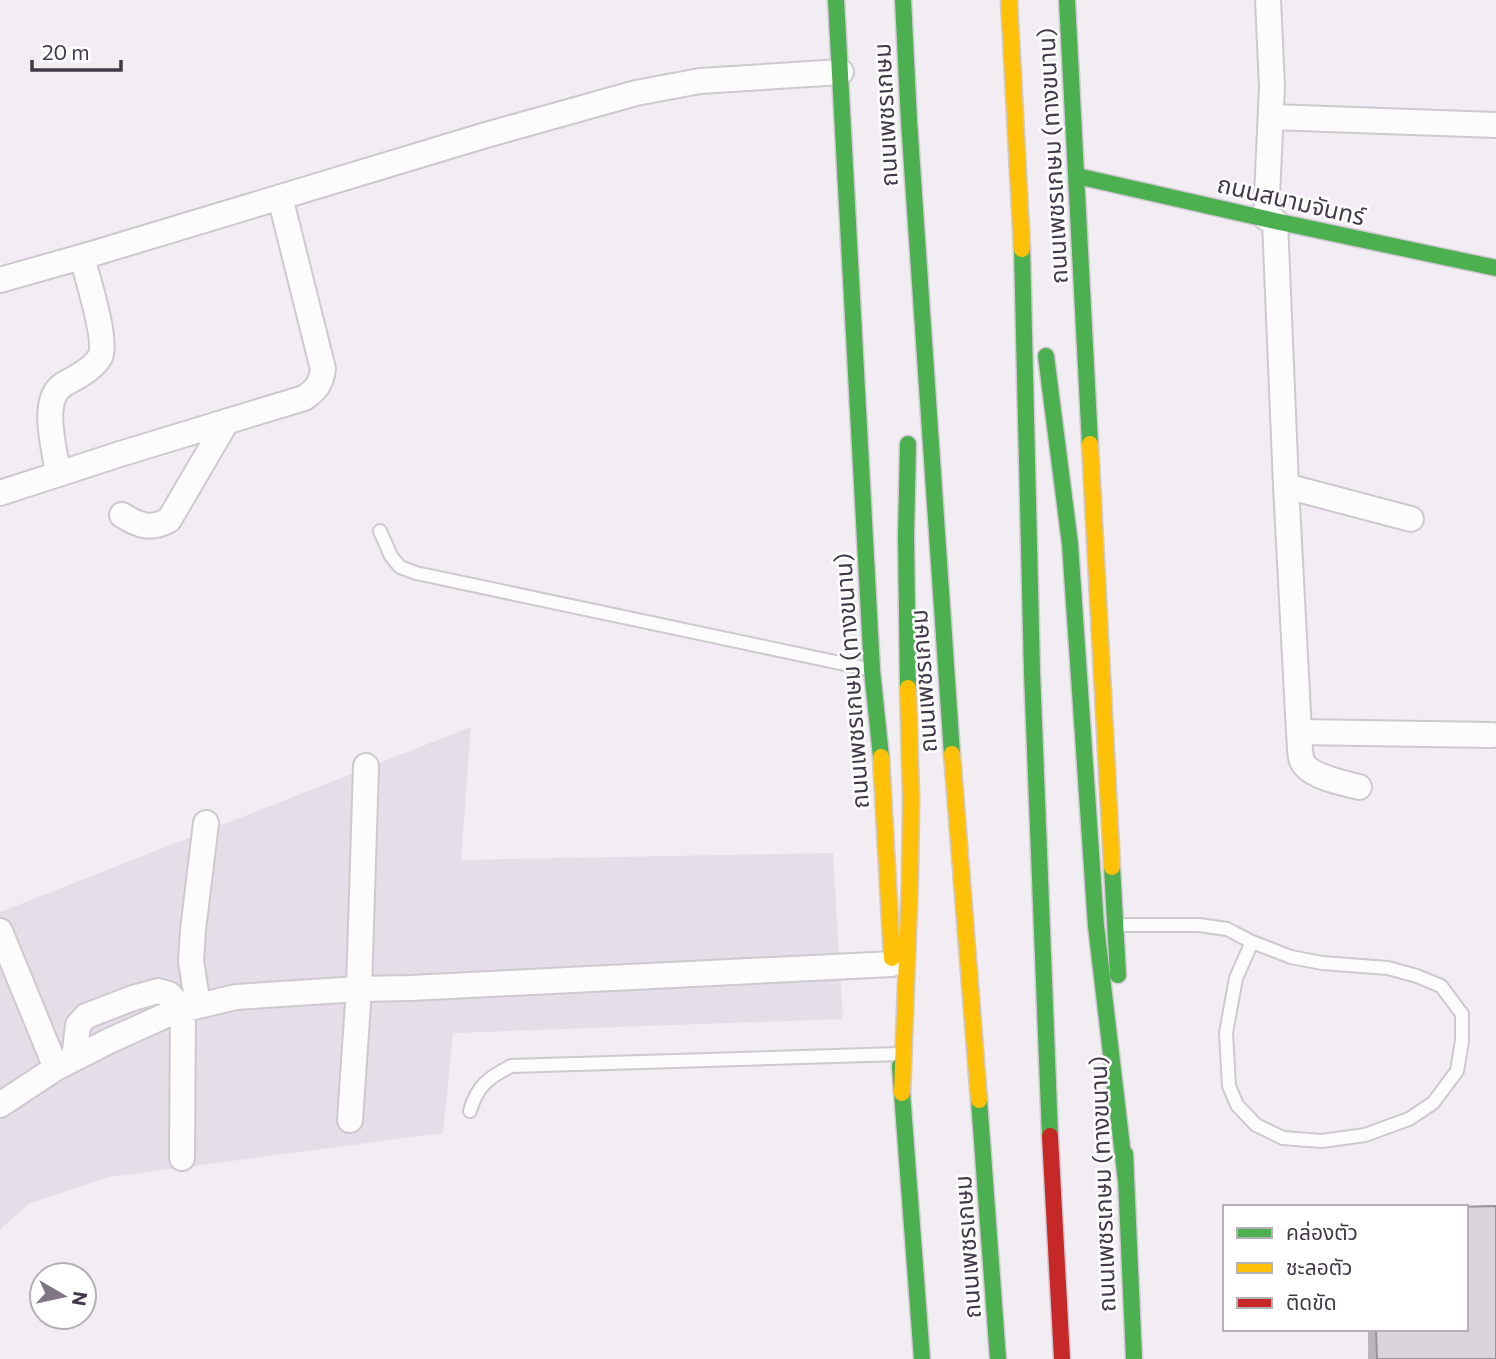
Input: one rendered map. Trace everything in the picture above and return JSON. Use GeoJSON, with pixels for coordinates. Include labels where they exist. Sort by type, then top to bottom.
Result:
{"type":"FeatureCollection","features":[{"type":"Feature","properties":{"kind":"main road","name":"ถนนเพชรเกษม (ทางขนาน)"},"geometry":{"type":"LineString","coordinates":[[836,0],[872,670],[881,753],[892,964],[922,1359]]}},
{"type":"Feature","properties":{"kind":"main road","name":"ถนนเพชรเกษม"},"geometry":{"type":"LineString","coordinates":[[902,0],[943,628],[998,1359]]}},
{"type":"Feature","properties":{"kind":"main road"},"geometry":{"type":"LineString","coordinates":[[1009,0],[1023,272],[1041,927],[1062,1359]]}},
{"type":"Feature","properties":{"kind":"main road","name":"ถนนเพชรเกษม (ทางขนาน)"},"geometry":{"type":"LineString","coordinates":[[1067,0],[1115,925],[1134,1359]]}},
{"type":"Feature","properties":{"kind":"main road"},"geometry":{"type":"LineString","coordinates":[[1015,108],[1039,299]]}},
{"type":"Feature","properties":{"kind":"main road","name":"ถนนสนามจันทร์"},"geometry":{"type":"LineString","coordinates":[[1077,176],[1496,268]]}},
{"type":"Feature","properties":{"kind":"main road"},"geometry":{"type":"LineString","coordinates":[[909,366],[914,206]]}},
{"type":"Feature","properties":{"kind":"main road"},"geometry":{"type":"LineString","coordinates":[[1044,339],[1070,544],[1096,926],[1126,1181]]}},
{"type":"Feature","properties":{"kind":"main road"},"geometry":{"type":"LineString","coordinates":[[902,1093],[911,838],[906,536],[908,432]]}},
{"type":"Feature","properties":{"kind":"street"},"geometry":{"type":"LineString","coordinates":[[1268,0],[1272,87],[1270,220],[1302,761],[1312,771],[1331,780],[1359,787]]}},
{"type":"Feature","properties":{"kind":"street"},"geometry":{"type":"LineString","coordinates":[[0,280],[636,93],[700,81],[841,72]]}},
{"type":"Feature","properties":{"kind":"street"},"geometry":{"type":"LineString","coordinates":[[1271,117],[1496,125]]}},
{"type":"Feature","properties":{"kind":"street"},"geometry":{"type":"LineString","coordinates":[[0,493],[304,398],[316,390],[323,369],[280,197]]}},
{"type":"Feature","properties":{"kind":"street"},"geometry":{"type":"LineString","coordinates":[[58,474],[49,411],[52,397],[59,386],[80,376],[99,359],[102,348],[101,333],[82,257]]}},
{"type":"Feature","properties":{"kind":"street"},"geometry":{"type":"LineString","coordinates":[[122,515],[135,524],[144,525],[159,525],[169,520],[227,421]]}},
{"type":"Feature","properties":{"kind":"street"},"geometry":{"type":"LineString","coordinates":[[1286,486],[1411,519]]}},
{"type":"Feature","properties":{"kind":"street"},"geometry":{"type":"LineString","coordinates":[[1299,732],[1492,735]]}},
{"type":"Feature","properties":{"kind":"street"},"geometry":{"type":"LineString","coordinates":[[350,1120],[359,989],[366,766]]}},
{"type":"Feature","properties":{"kind":"street"},"geometry":{"type":"LineString","coordinates":[[182,1158],[191,1008],[192,930],[206,823]]}},
{"type":"Feature","properties":{"kind":"street"},"geometry":{"type":"LineString","coordinates":[[0,931],[65,1064]]}},
{"type":"Feature","properties":{"kind":"street"},"geometry":{"type":"LineString","coordinates":[[0,1105],[65,1064],[173,1012],[236,997],[892,964]]}},
{"type":"Feature","properties":{"kind":"street"},"geometry":{"type":"LineString","coordinates":[[65,1064],[78,1025],[86,1016],[158,991],[169,994],[191,1008]]}},
{"type":"Feature","properties":{"kind":"lane"},"geometry":{"type":"LineString","coordinates":[[380,531],[391,556],[400,566],[416,573],[872,670]]}},
{"type":"Feature","properties":{"kind":"lane"},"geometry":{"type":"LineString","coordinates":[[1115,925],[1199,925],[1227,929],[1291,957],[1322,963],[1388,968],[1441,986],[1462,1014],[1462,1041],[1457,1072],[1433,1102],[1409,1119],[1365,1135],[1322,1141],[1283,1138],[1256,1125],[1237,1105],[1229,1086],[1226,1033],[1236,978],[1252,942]]}},
{"type":"Feature","properties":{"kind":"lane"},"geometry":{"type":"LineString","coordinates":[[470,1111],[474,1096],[484,1082],[511,1066],[899,1054]]}},
{"type":"Feature","properties":{"kind":"shaded area"},"geometry":{"type":"Polygon","coordinates":[[[471,727],[461,860],[833,853],[843,1019],[453,1033],[443,1133],[109,1177],[28,1204],[0,1230],[0,912],[471,727]]]}},
{"type":"Feature","properties":{"kind":"building"},"geometry":{"type":"Polygon","coordinates":[[[1496,1206],[1496,1359],[1377,1359],[1376,1331],[1468,1331],[1468,1207],[1496,1206]]]}},
{"type":"Feature","properties":{"kind":"traffic: fast"},"geometry":{"type":"LineString","coordinates":[[836,0],[872,670],[881,757]]}},
{"type":"Feature","properties":{"kind":"traffic: fast"},"geometry":{"type":"LineString","coordinates":[[903,0],[952,754]]}},
{"type":"Feature","properties":{"kind":"traffic: fast"},"geometry":{"type":"LineString","coordinates":[[1067,0],[1090,444]]}},
{"type":"Feature","properties":{"kind":"traffic: fast"},"geometry":{"type":"LineString","coordinates":[[1077,176],[1496,268]]}},
{"type":"Feature","properties":{"kind":"traffic: fast"},"geometry":{"type":"LineString","coordinates":[[1022,249],[1032,672],[1050,1136]]}},
{"type":"Feature","properties":{"kind":"traffic: fast"},"geometry":{"type":"LineString","coordinates":[[1046,356],[1070,544],[1096,926],[1126,1181]]}},
{"type":"Feature","properties":{"kind":"traffic: fast"},"geometry":{"type":"LineString","coordinates":[[908,444],[908,688]]}},
{"type":"Feature","properties":{"kind":"traffic: fast"},"geometry":{"type":"LineString","coordinates":[[1112,867],[1118,975]]}},
{"type":"Feature","properties":{"kind":"traffic: fast"},"geometry":{"type":"LineString","coordinates":[[900,1066],[922,1359]]}},
{"type":"Feature","properties":{"kind":"traffic: fast"},"geometry":{"type":"LineString","coordinates":[[979,1100],[998,1359]]}},
{"type":"Feature","properties":{"kind":"traffic: fast"},"geometry":{"type":"LineString","coordinates":[[1125,1154],[1134,1359]]}},
{"type":"Feature","properties":{"kind":"traffic: slow"},"geometry":{"type":"LineString","coordinates":[[1009,0],[1022,249]]}},
{"type":"Feature","properties":{"kind":"traffic: slow"},"geometry":{"type":"LineString","coordinates":[[1090,444],[1112,867]]}},
{"type":"Feature","properties":{"kind":"traffic: slow"},"geometry":{"type":"LineString","coordinates":[[902,1093],[910,879],[908,688]]}},
{"type":"Feature","properties":{"kind":"traffic: slow"},"geometry":{"type":"LineString","coordinates":[[952,754],[979,1100]]}},
{"type":"Feature","properties":{"kind":"traffic: slow"},"geometry":{"type":"LineString","coordinates":[[881,757],[892,958]]}},
{"type":"Feature","properties":{"kind":"traffic: jam"},"geometry":{"type":"LineString","coordinates":[[1050,1136],[1062,1359]]}}]}
